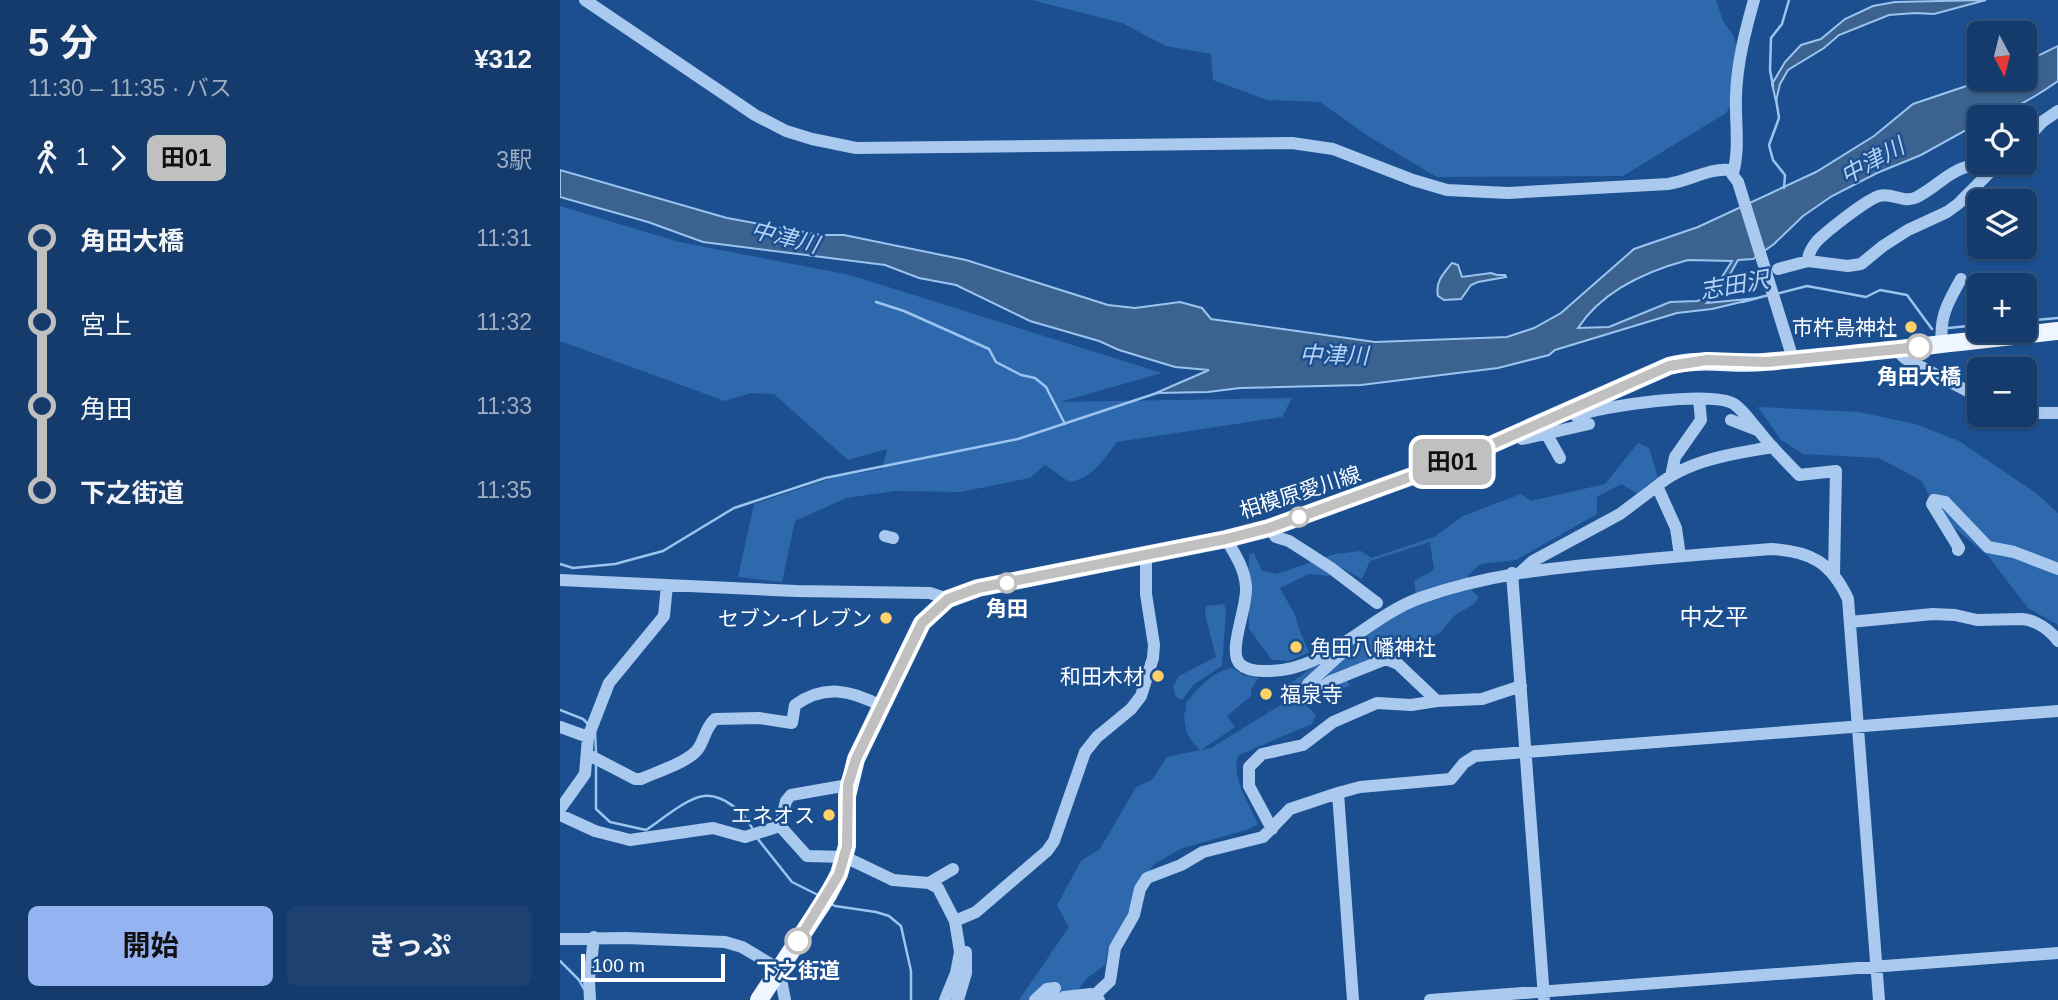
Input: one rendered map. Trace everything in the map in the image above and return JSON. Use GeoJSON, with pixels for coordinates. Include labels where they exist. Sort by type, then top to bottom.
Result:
{"type":"FeatureCollection","features":[{"type":"Feature","properties":{"kind":"main road","name":"相模原愛川線"},"geometry":{"type":"LineString","coordinates":[[759,1000],[824,902],[839,874],[848,836],[848,785],[856,759],[922,623],[948,599],[978,588],[1269,528],[1405,480],[1669,366],[1684,362],[1707,360],[1754,363],[1792,353],[1895,349],[2058,331]]}},
{"type":"Feature","properties":{"kind":"street"},"geometry":{"type":"LineString","coordinates":[[585,0],[755,115],[786,131],[856,148],[1292,143],[1333,149],[1447,190],[1479,193],[1668,184],[1715,170],[1729,170],[1736,177]]}},
{"type":"Feature","properties":{"kind":"street"},"geometry":{"type":"LineString","coordinates":[[1754,0],[1740,49],[1736,97],[1736,177],[1792,353]]}},
{"type":"Feature","properties":{"kind":"street"},"geometry":{"type":"LineString","coordinates":[[2037,128],[2058,111]]}},
{"type":"Feature","properties":{"kind":"street"},"geometry":{"type":"LineString","coordinates":[[1808,261],[1808,253],[1817,241],[1879,196],[1911,199],[1967,167]]}},
{"type":"Feature","properties":{"kind":"street"},"geometry":{"type":"LineString","coordinates":[[1777,269],[1808,261],[1848,266],[1861,264],[1908,230],[1947,212],[1986,175]]}},
{"type":"Feature","properties":{"kind":"street"},"geometry":{"type":"LineString","coordinates":[[1942,345],[1942,318],[1961,279]]}},
{"type":"Feature","properties":{"kind":"street"},"geometry":{"type":"LineString","coordinates":[[1895,349],[1906,359],[1967,391]]}},
{"type":"Feature","properties":{"kind":"street"},"geometry":{"type":"LineString","coordinates":[[1558,415],[1564,421],[1588,411],[1657,400],[1715,398],[1731,402],[1799,475],[1836,471],[1835,575]]}},
{"type":"Feature","properties":{"kind":"street"},"geometry":{"type":"LineString","coordinates":[[1671,476],[1675,457],[1701,420],[1699,399]]}},
{"type":"Feature","properties":{"kind":"street"},"geometry":{"type":"LineString","coordinates":[[2037,414],[2058,414]]}},
{"type":"Feature","properties":{"kind":"street"},"geometry":{"type":"LineString","coordinates":[[1731,420],[1758,430]]}},
{"type":"Feature","properties":{"kind":"street"},"geometry":{"type":"LineString","coordinates":[[1509,437],[1514,442],[1589,424]]}},
{"type":"Feature","properties":{"kind":"street"},"geometry":{"type":"LineString","coordinates":[[1546,433],[1560,458]]}},
{"type":"Feature","properties":{"kind":"street"},"geometry":{"type":"LineString","coordinates":[[1517,572],[1620,514],[1671,476],[1719,456],[1773,447]]}},
{"type":"Feature","properties":{"kind":"street"},"geometry":{"type":"LineString","coordinates":[[1657,486],[1676,528],[1680,556]]}},
{"type":"Feature","properties":{"kind":"street"},"geometry":{"type":"LineString","coordinates":[[1958,550],[1933,504],[1934,500],[1945,502],[1988,547],[2014,552],[2058,569]]}},
{"type":"Feature","properties":{"kind":"street"},"geometry":{"type":"LineString","coordinates":[[1269,528],[1276,537],[1289,541],[1332,568],[1377,603]]}},
{"type":"Feature","properties":{"kind":"street"},"geometry":{"type":"LineString","coordinates":[[1226,539],[1241,566],[1247,590],[1235,650],[1236,660],[1241,666],[1258,671],[1289,670],[1310,663],[1386,615],[1420,598],[1517,572],[1771,549],[1790,550],[1812,556],[1839,579],[1848,598],[1879,1000]]}},
{"type":"Feature","properties":{"kind":"street"},"geometry":{"type":"LineString","coordinates":[[955,924],[976,912],[1047,851],[1054,841],[1085,752],[1097,737],[1131,709],[1141,696],[1153,658],[1154,645],[1146,594],[1146,555]]}},
{"type":"Feature","properties":{"kind":"street"},"geometry":{"type":"LineString","coordinates":[[1517,572],[1521,686],[1544,996]]}},
{"type":"Feature","properties":{"kind":"street"},"geometry":{"type":"LineString","coordinates":[[560,580],[862,593],[930,593],[948,599]]}},
{"type":"Feature","properties":{"kind":"street"},"geometry":{"type":"LineString","coordinates":[[560,808],[581,782],[593,757],[588,735],[609,683],[664,616],[667,585]]}},
{"type":"Feature","properties":{"kind":"street"},"geometry":{"type":"LineString","coordinates":[[1850,622],[1933,614],[1977,620],[2022,619],[2049,630],[2058,641]]}},
{"type":"Feature","properties":{"kind":"street"},"geometry":{"type":"LineString","coordinates":[[1342,643],[1346,647],[1344,651],[1313,678],[1308,684],[1309,688],[1318,690],[1331,681],[1386,659],[1398,664],[1437,701]]}},
{"type":"Feature","properties":{"kind":"street"},"geometry":{"type":"LineString","coordinates":[[1272,829],[1249,786],[1249,766],[1262,754],[1303,745],[1333,722],[1377,703],[1411,705],[1492,698],[1521,686]]}},
{"type":"Feature","properties":{"kind":"street"},"geometry":{"type":"LineString","coordinates":[[593,757],[635,779],[641,779],[689,757],[697,750],[708,725],[715,719],[759,718],[792,723],[795,705],[803,699],[829,690],[841,690],[881,706]]}},
{"type":"Feature","properties":{"kind":"street"},"geometry":{"type":"LineString","coordinates":[[1058,1000],[1064,996],[1097,997],[1110,981],[1115,948],[1134,915],[1140,889],[1147,878],[1181,865],[1203,852],[1263,837],[1290,809],[1338,793],[1360,787],[1451,779],[1470,757],[2058,711]]}},
{"type":"Feature","properties":{"kind":"street"},"geometry":{"type":"LineString","coordinates":[[560,727],[588,735]]}},
{"type":"Feature","properties":{"kind":"street"},"geometry":{"type":"LineString","coordinates":[[780,826],[786,802],[791,795],[848,785]]}},
{"type":"Feature","properties":{"kind":"street"},"geometry":{"type":"LineString","coordinates":[[1338,793],[1353,1000]]}},
{"type":"Feature","properties":{"kind":"street"},"geometry":{"type":"LineString","coordinates":[[560,815],[577,824],[622,839],[713,828],[745,837],[780,826]]}},
{"type":"Feature","properties":{"kind":"street"},"geometry":{"type":"LineString","coordinates":[[780,826],[807,856],[845,857],[893,880],[929,883],[941,892],[955,924],[960,957],[945,1000]]}},
{"type":"Feature","properties":{"kind":"street"},"geometry":{"type":"LineString","coordinates":[[929,883],[953,869]]}},
{"type":"Feature","properties":{"kind":"street"},"geometry":{"type":"LineString","coordinates":[[955,924],[963,935],[967,965],[958,1000]]}},
{"type":"Feature","properties":{"kind":"street"},"geometry":{"type":"LineString","coordinates":[[590,1000],[589,980],[594,937]]}},
{"type":"Feature","properties":{"kind":"street"},"geometry":{"type":"LineString","coordinates":[[560,939],[594,937],[725,942],[742,947],[779,969],[785,1000]]}},
{"type":"Feature","properties":{"kind":"street"},"geometry":{"type":"LineString","coordinates":[[1430,1000],[1544,996],[1877,966],[2058,953]]}},
{"type":"Feature","properties":{"kind":"street"},"geometry":{"type":"LineString","coordinates":[[1035,1000],[1047,989],[1055,988],[1055,992],[1047,1000]]}},
{"type":"Feature","properties":{"kind":"shaded area"},"geometry":{"type":"Polygon","coordinates":[[[1032,0],[1716,0],[1739,53],[1732,103],[1726,113],[1623,176],[1437,177],[1368,136],[1320,102],[1267,100],[1213,80],[1211,54],[1166,46],[1122,23],[1032,0]]]}},
{"type":"Feature","properties":{"kind":"shaded area"},"geometry":{"type":"Polygon","coordinates":[[[560,206],[679,242],[850,275],[1162,373],[1060,402],[1292,398],[1282,417],[1117,442],[1091,473],[1069,482],[1045,465],[1030,478],[960,492],[895,491],[846,498],[795,521],[782,582],[738,577],[754,504],[836,477],[882,469],[887,449],[848,460],[774,394],[751,393],[725,401],[560,341],[560,206]]]}},
{"type":"Feature","properties":{"kind":"shaded area"},"geometry":{"type":"Polygon","coordinates":[[[1758,407],[1859,412],[1915,424],[1959,441],[2036,493],[2058,513],[2058,625],[2028,608],[1988,556],[1938,514],[1922,481],[1879,458],[1803,454],[1781,440],[1758,407]]]}},
{"type":"Feature","properties":{"kind":"shaded area"},"geometry":{"type":"Polygon","coordinates":[[[1638,443],[1649,448],[1658,477],[1637,493],[1621,484],[1597,497],[1597,514],[1516,560],[1481,564],[1468,575],[1473,592],[1479,597],[1474,604],[1455,615],[1440,633],[1345,677],[1350,686],[1309,697],[1305,704],[1316,715],[1312,724],[1239,755],[1239,780],[1258,824],[1180,849],[1153,865],[1108,950],[1105,965],[1086,979],[1071,1000],[1019,1000],[1069,927],[1057,905],[1081,861],[1100,849],[1136,787],[1152,780],[1167,757],[1200,750],[1188,734],[1184,714],[1186,703],[1201,686],[1219,672],[1233,668],[1243,675],[1258,678],[1251,690],[1251,696],[1227,716],[1235,727],[1201,750],[1211,748],[1290,699],[1287,686],[1366,631],[1417,604],[1414,581],[1434,570],[1430,542],[1370,561],[1362,579],[1338,566],[1329,576],[1309,574],[1280,588],[1295,615],[1309,652],[1290,661],[1272,660],[1249,629],[1249,554],[1254,553],[1262,571],[1277,574],[1335,554],[1361,551],[1371,558],[1434,537],[1463,516],[1521,494],[1531,501],[1605,484],[1638,443]]]}},
{"type":"Feature","properties":{"kind":"shaded area"},"geometry":{"type":"Polygon","coordinates":[[[1224,604],[1226,611],[1222,666],[1193,685],[1182,700],[1176,697],[1173,687],[1179,676],[1216,657],[1205,614],[1206,606],[1224,604]]]}},
{"type":"Feature","properties":{"kind":"water"},"geometry":{"type":"Polygon","coordinates":[[[1986,0],[1934,14],[1889,15],[1839,35],[1824,48],[1788,70],[1780,84],[1776,101],[1772,84],[1785,62],[1801,45],[1821,39],[1845,19],[1873,6],[1895,2],[1986,0]]]}},
{"type":"Feature","properties":{"kind":"water","name":"中津川"},"geometry":{"type":"Polygon","coordinates":[[[2058,46],[2058,81],[2018,105],[1967,105],[1967,130],[1921,155],[1832,196],[1803,216],[1774,244],[1753,259],[1738,260],[1725,283],[1707,303],[1758,298],[1712,309],[1677,313],[1555,350],[1549,355],[1498,368],[1361,385],[1156,393],[1209,370],[1175,367],[1119,350],[1099,341],[1030,321],[956,285],[919,278],[885,265],[703,242],[648,222],[560,197],[560,170],[727,218],[821,235],[844,235],[966,260],[1108,305],[1135,308],[1180,302],[1202,308],[1211,319],[1375,342],[1507,337],[1534,328],[1561,313],[1634,249],[1698,227],[1816,172],[1874,136],[1913,104],[1967,86],[1967,91],[2037,91],[2037,56],[2058,46]],[[1688,260],[1627,284],[1600,303],[1578,328],[1609,327],[1670,302],[1697,301],[1705,298],[1732,261],[1688,260]]]}},
{"type":"Feature","properties":{"kind":"water"},"geometry":{"type":"Polygon","coordinates":[[[1452,263],[1458,265],[1462,277],[1491,273],[1506,277],[1478,282],[1471,285],[1461,299],[1444,300],[1438,296],[1438,286],[1452,263]]]}},
{"type":"Feature","properties":{"kind":"waterway"},"geometry":{"type":"LineString","coordinates":[[1773,86],[1770,70],[1771,38],[1782,24],[1789,0]]}},
{"type":"Feature","properties":{"kind":"waterway"},"geometry":{"type":"LineString","coordinates":[[1776,99],[1779,118],[1769,145],[1773,160],[1785,175],[1784,188]]}},
{"type":"Feature","properties":{"kind":"waterway","name":"志田沢"},"geometry":{"type":"LineString","coordinates":[[1776,294],[1807,286],[1866,297],[1880,290],[1907,295],[1932,329]]}},
{"type":"Feature","properties":{"kind":"waterway","name":"志田沢"},"geometry":{"type":"LineString","coordinates":[[1742,302],[1769,295]]}},
{"type":"Feature","properties":{"kind":"waterway"},"geometry":{"type":"LineString","coordinates":[[876,302],[904,311],[989,349],[996,362],[1021,375],[1035,378],[1046,387],[1065,424]]}},
{"type":"Feature","properties":{"kind":"waterway","name":"志田沢"},"geometry":{"type":"LineString","coordinates":[[2037,320],[2058,318]]}},
{"type":"Feature","properties":{"kind":"waterway","name":"志田沢"},"geometry":{"type":"LineString","coordinates":[[1948,328],[1967,326]]}},
{"type":"Feature","properties":{"kind":"waterway"},"geometry":{"type":"LineString","coordinates":[[560,564],[573,568],[615,564],[663,551],[734,508],[825,478],[1018,439],[1157,393]]}},
{"type":"Feature","properties":{"kind":"waterway"},"geometry":{"type":"LineString","coordinates":[[560,710],[583,719],[588,724]]}},
{"type":"Feature","properties":{"kind":"waterway"},"geometry":{"type":"LineString","coordinates":[[595,731],[596,752]]}},
{"type":"Feature","properties":{"kind":"waterway"},"geometry":{"type":"LineString","coordinates":[[596,762],[596,809],[610,822],[646,830],[690,800],[711,796],[726,801],[744,816],[752,828]]}},
{"type":"Feature","properties":{"kind":"waterway"},"geometry":{"type":"LineString","coordinates":[[757,838],[792,882],[820,896]]}},
{"type":"Feature","properties":{"kind":"waterway"},"geometry":{"type":"LineString","coordinates":[[831,904],[889,916],[901,926],[911,971],[911,1000]]}},
{"type":"Feature","properties":{"kind":"waterway"},"geometry":{"type":"LineString","coordinates":[[560,961],[584,989]]}},
{"type":"Feature","properties":{"kind":"bus line","name":"田01"},"geometry":{"type":"LineString","coordinates":[[798,941],[828,895],[845,857],[848,836],[848,785],[856,759],[922,623],[948,599],[978,588],[1269,528],[1459,459],[1669,366],[1684,362],[1707,360],[1754,363],[1919,347]]}},
{"type":"Feature","properties":{"kind":"place","name":"市杵島神社"},"geometry":{"type":"Point","coordinates":[1911,327]}},
{"type":"Feature","properties":{"kind":"place","name":"角田大橋"},"geometry":{"type":"Point","coordinates":[1919,347]}},
{"type":"Feature","properties":{"kind":"place","name":"角田"},"geometry":{"type":"Point","coordinates":[1007,583]}},
{"type":"Feature","properties":{"kind":"place","name":"セブン-イレブン"},"geometry":{"type":"Point","coordinates":[886,618]}},
{"type":"Feature","properties":{"kind":"place","name":"角田八幡神社"},"geometry":{"type":"Point","coordinates":[1296,647]}},
{"type":"Feature","properties":{"kind":"place","name":"和田木材"},"geometry":{"type":"Point","coordinates":[1158,676]}},
{"type":"Feature","properties":{"kind":"place","name":"福泉寺"},"geometry":{"type":"Point","coordinates":[1266,694]}},
{"type":"Feature","properties":{"kind":"place","name":"エネオス"},"geometry":{"type":"Point","coordinates":[829,815]}},
{"type":"Feature","properties":{"kind":"place","name":"下之街道"},"geometry":{"type":"Point","coordinates":[798,941]}},
{"type":"Feature","properties":{"kind":"district","name":"中之平"},"geometry":{"type":"Point","coordinates":[1714,617]}}]}
